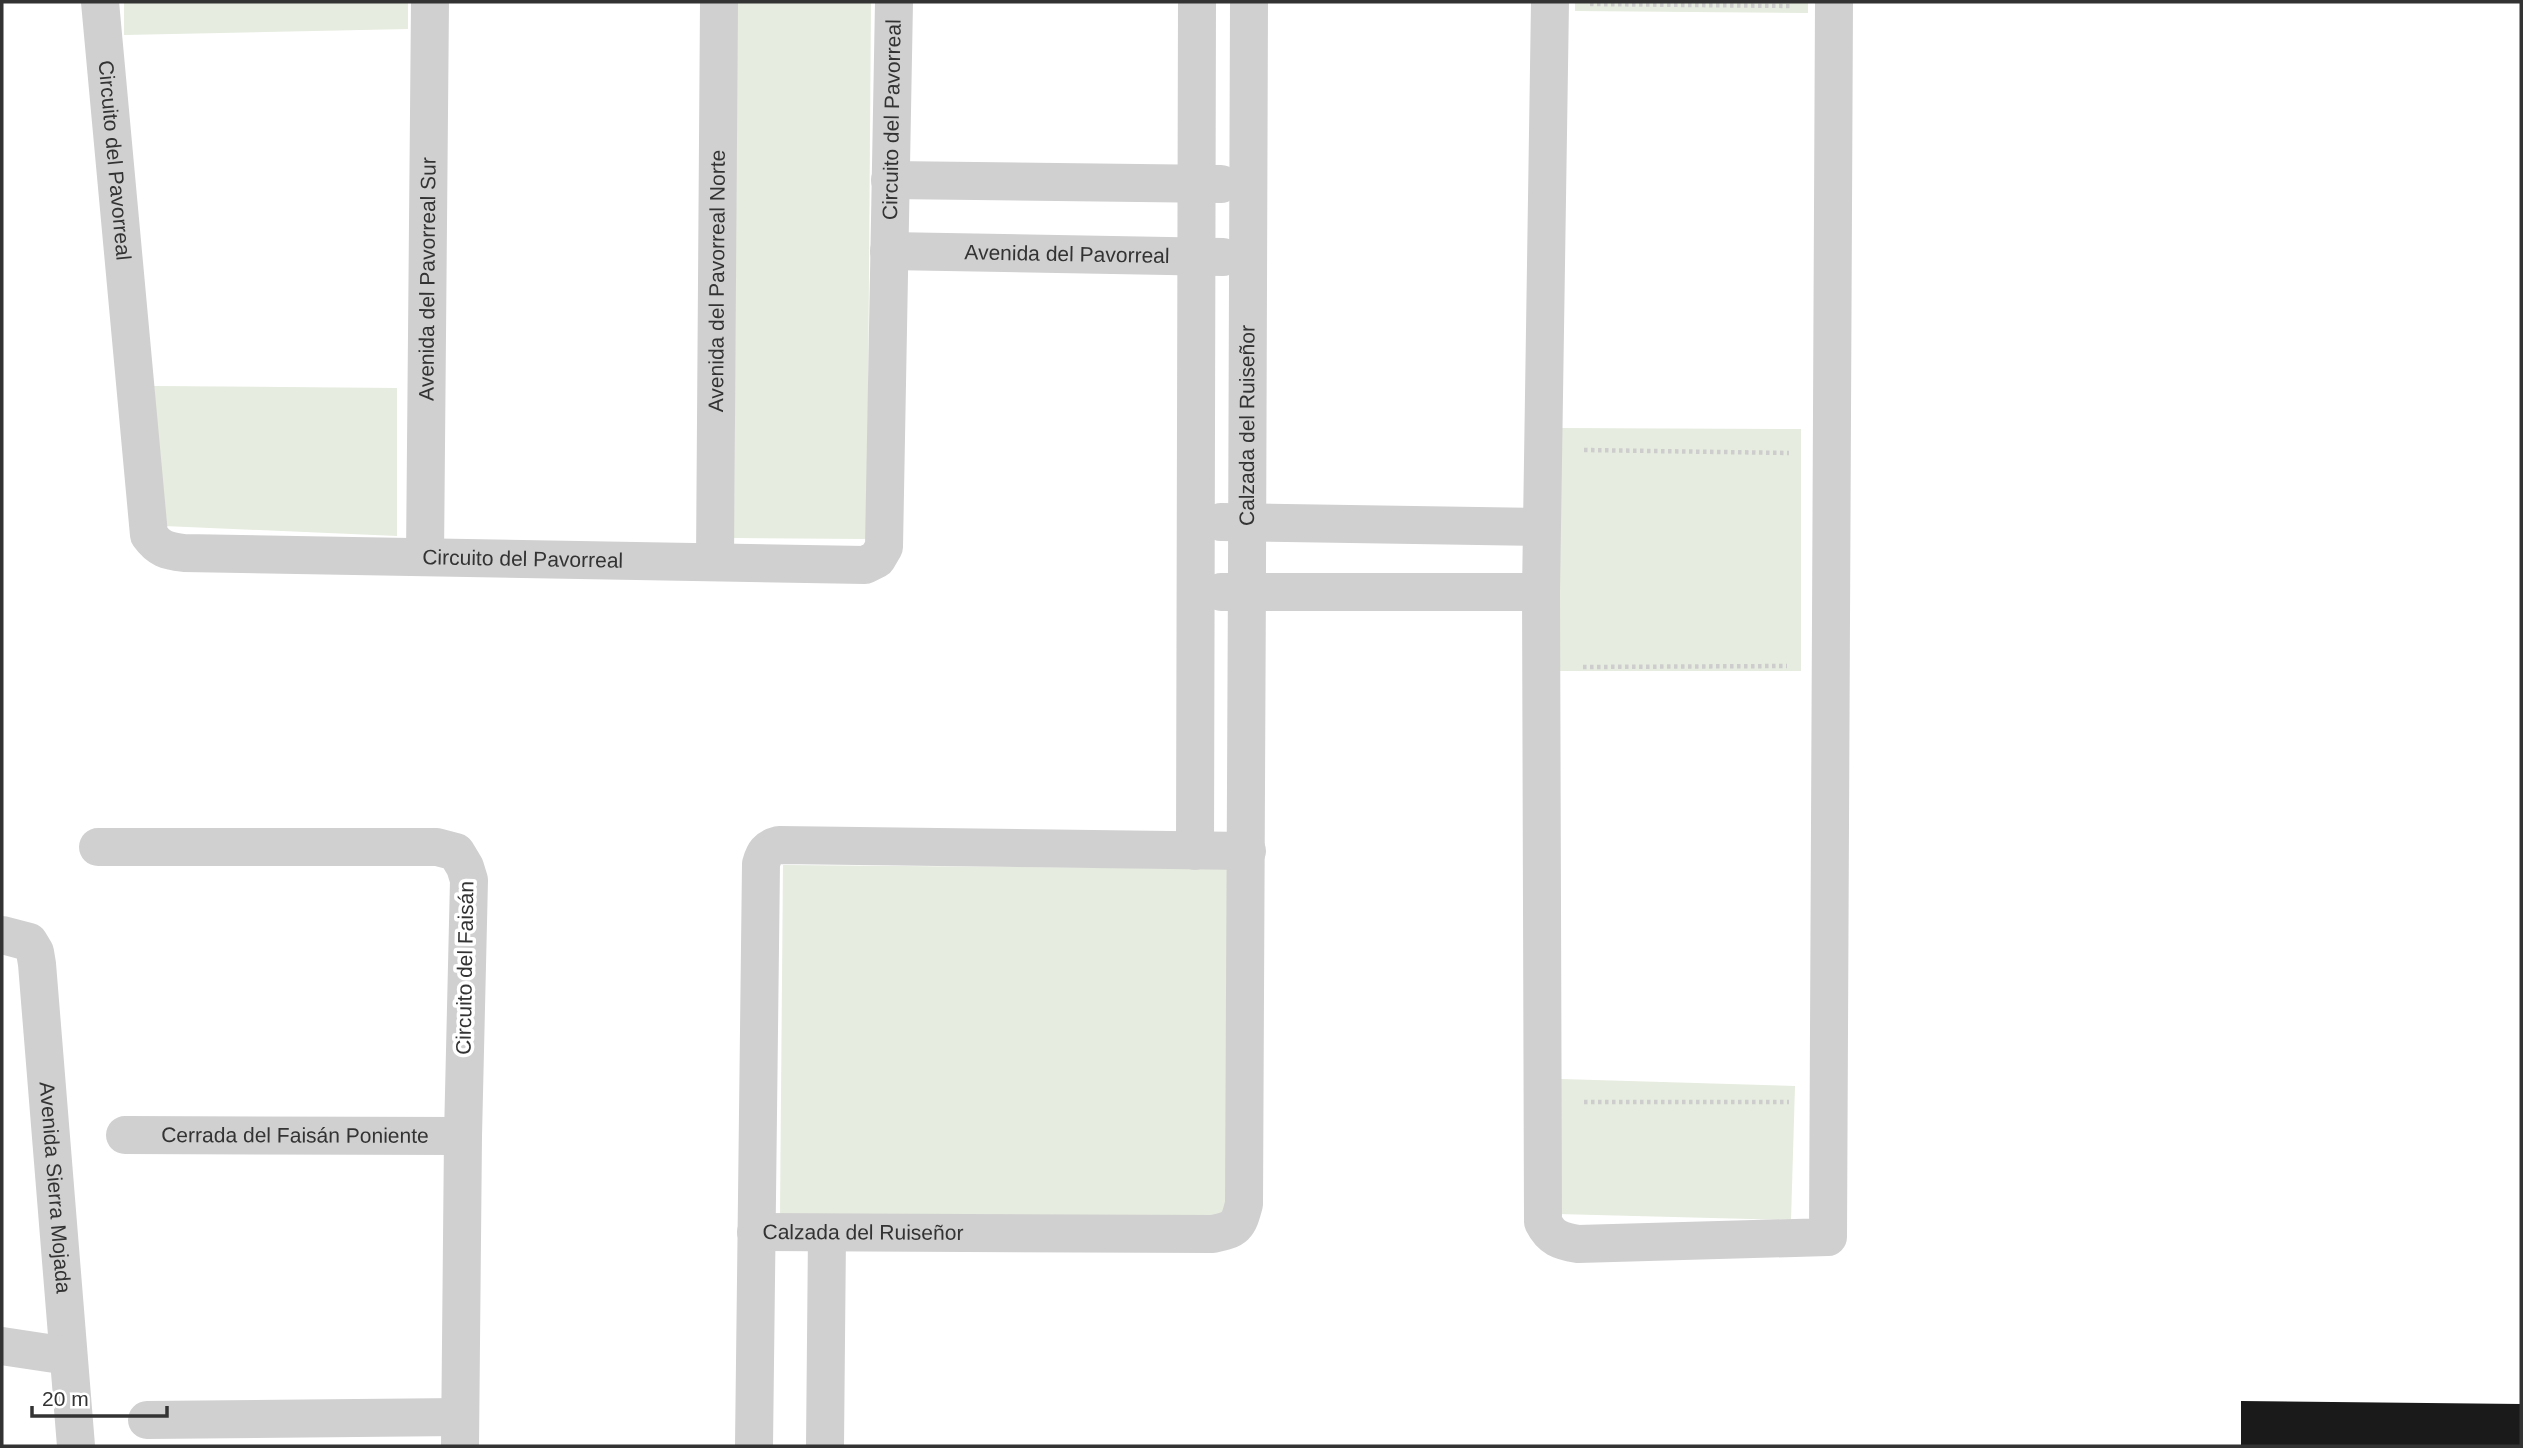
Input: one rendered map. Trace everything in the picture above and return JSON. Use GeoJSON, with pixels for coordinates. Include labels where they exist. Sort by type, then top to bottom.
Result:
{"type":"FeatureCollection","features":[{"type":"Feature","properties":{"kind":"street","name":"Circuito del Pavorreal"},"geometry":{"type":"LineString","coordinates":[[100,2],[149,535],[156,546],[184,554],[865,565],[877,559],[884,547],[894,2]]}},
{"type":"Feature","properties":{"kind":"street","name":"Avenida del Pavorreal Sur"},"geometry":{"type":"LineString","coordinates":[[425,557],[430,2]]}},
{"type":"Feature","properties":{"kind":"street","name":"Avenida del Pavorreal Norte"},"geometry":{"type":"LineString","coordinates":[[715,561],[719,2]]}},
{"type":"Feature","properties":{"kind":"street"},"geometry":{"type":"LineString","coordinates":[[1195,851],[1197,2]]}},
{"type":"Feature","properties":{"kind":"street","name":"Calzada del Ruiseñor"},"geometry":{"type":"LineString","coordinates":[[1247,851],[770,847],[761,864],[756,1232],[1213,1234],[1231,1230],[1240,1221],[1244,1204],[1247,851],[1245,522],[1249,2]]}},
{"type":"Feature","properties":{"kind":"street"},"geometry":{"type":"LineString","coordinates":[[1550,3],[1541,527],[1543,1222],[1550,1235],[1578,1244],[1828,1237],[1834,4]]}},
{"type":"Feature","properties":{"kind":"street"},"geometry":{"type":"LineString","coordinates":[[890,180],[1248,184]]}},
{"type":"Feature","properties":{"kind":"street","name":"Avenida del Pavorreal"},"geometry":{"type":"LineString","coordinates":[[889,251],[1247,257]]}},
{"type":"Feature","properties":{"kind":"street"},"geometry":{"type":"LineString","coordinates":[[1195,523],[1541,527]]}},
{"type":"Feature","properties":{"kind":"street"},"geometry":{"type":"LineString","coordinates":[[1194,593],[1541,592]]}},
{"type":"Feature","properties":{"kind":"street","name":"Circuito del Faisán"},"geometry":{"type":"LineString","coordinates":[[98,847],[437,847],[456,852],[469,880],[460,1431]]}},
{"type":"Feature","properties":{"kind":"street","name":"Avenida Sierra Mojada"},"geometry":{"type":"LineString","coordinates":[[10,937],[29,942],[36,952],[76,1446]]}},
{"type":"Feature","properties":{"kind":"street","name":"Cerrada del Faisán Poniente"},"geometry":{"type":"LineString","coordinates":[[125,1135],[463,1136]]}},
{"type":"Feature","properties":{"kind":"street"},"geometry":{"type":"LineString","coordinates":[[754,1446],[756,1232]]}},
{"type":"Feature","properties":{"kind":"street"},"geometry":{"type":"LineString","coordinates":[[825,1446],[827,1234]]}},
{"type":"Feature","properties":{"kind":"street"},"geometry":{"type":"LineString","coordinates":[[2,1346],[68,1356]]}},
{"type":"Feature","properties":{"kind":"street"},"geometry":{"type":"LineString","coordinates":[[147,1420],[460,1431]]}},
{"type":"Feature","properties":{"kind":"path"},"geometry":{"type":"LineString","coordinates":[[1550,3],[1834,4]]}},
{"type":"Feature","properties":{"kind":"path"},"geometry":{"type":"LineString","coordinates":[[1543,450],[1832,454]]}},
{"type":"Feature","properties":{"kind":"path"},"geometry":{"type":"LineString","coordinates":[[1541,668],[1830,666]]}},
{"type":"Feature","properties":{"kind":"path"},"geometry":{"type":"LineString","coordinates":[[1543,1102],[1828,1102]]}},
{"type":"Feature","properties":{"kind":"shaded area"},"geometry":{"type":"Polygon","coordinates":[[[124,2],[408,2],[408,29],[124,35],[124,2]]]}},
{"type":"Feature","properties":{"kind":"shaded area"},"geometry":{"type":"Polygon","coordinates":[[[737,2],[871,2],[867,539],[734,538],[737,2]]]}},
{"type":"Feature","properties":{"kind":"shaded area"},"geometry":{"type":"Polygon","coordinates":[[[1575,2],[1808,2],[1808,13],[1575,11],[1575,2]]]}},
{"type":"Feature","properties":{"kind":"shaded area"},"geometry":{"type":"Polygon","coordinates":[[[154,386],[397,388],[397,536],[164,526],[154,386]]]}},
{"type":"Feature","properties":{"kind":"shaded area"},"geometry":{"type":"Polygon","coordinates":[[[1557,428],[1801,429],[1801,671],[1557,671],[1557,428]]]}},
{"type":"Feature","properties":{"kind":"shaded area"},"geometry":{"type":"Polygon","coordinates":[[[783,865],[1236,869],[1232,1220],[780,1216],[783,865]]]}},
{"type":"Feature","properties":{"kind":"shaded area"},"geometry":{"type":"Polygon","coordinates":[[[1561,1079],[1795,1086],[1791,1220],[1558,1214],[1561,1079]]]}},
{"type":"Feature","properties":{"kind":"building"},"geometry":{"type":"Polygon","coordinates":[[[2241,1401],[2521,1404],[2521,1446],[2241,1446],[2241,1401]]]}}]}
